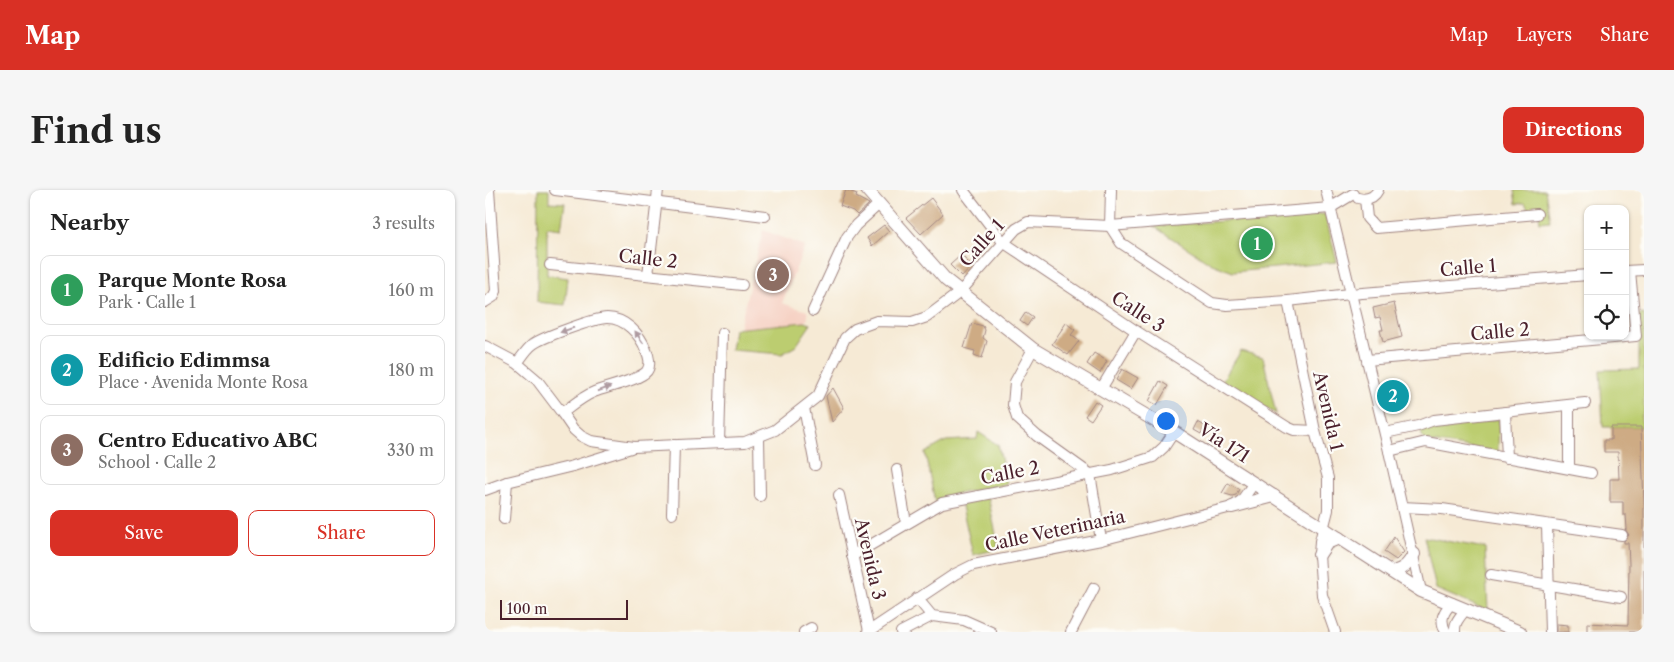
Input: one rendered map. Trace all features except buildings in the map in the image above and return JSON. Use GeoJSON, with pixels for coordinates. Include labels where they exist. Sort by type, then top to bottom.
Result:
{"type":"FeatureCollection","features":[{"type":"Feature","properties":{"kind":"main road","name":"Vía 171"},"geometry":{"type":"LineString","coordinates":[[867,190],[946,280],[1033,349],[1174,432],[1421,591],[1520,632]]}},
{"type":"Feature","properties":{"kind":"main road"},"geometry":{"type":"LineString","coordinates":[[1232,507],[1274,496]]}},
{"type":"Feature","properties":{"kind":"main road"},"geometry":{"type":"LineString","coordinates":[[1319,554],[1327,542],[1339,538]]}},
{"type":"Feature","properties":{"kind":"main road"},"geometry":{"type":"LineString","coordinates":[[1392,572],[1403,569],[1409,564],[1413,554]]}},
{"type":"Feature","properties":{"kind":"street"},"geometry":{"type":"LineString","coordinates":[[485,302],[496,291],[489,190]]}},
{"type":"Feature","properties":{"kind":"street"},"geometry":{"type":"LineString","coordinates":[[555,190],[765,216]]}},
{"type":"Feature","properties":{"kind":"street"},"geometry":{"type":"LineString","coordinates":[[648,275],[658,190]]}},
{"type":"Feature","properties":{"kind":"street","name":"Calle 3"},"geometry":{"type":"LineString","coordinates":[[963,190],[1003,242],[1136,331],[1287,427],[1294,430],[1315,431]]}},
{"type":"Feature","properties":{"kind":"street"},"geometry":{"type":"LineString","coordinates":[[1111,190],[1110,226],[1121,243],[1212,303],[1227,305],[1350,294]]}},
{"type":"Feature","properties":{"kind":"street"},"geometry":{"type":"LineString","coordinates":[[1326,190],[1421,591]]}},
{"type":"Feature","properties":{"kind":"street"},"geometry":{"type":"LineString","coordinates":[[1330,208],[1352,192],[1357,197],[1365,199],[1375,196],[1378,190]]}},
{"type":"Feature","properties":{"kind":"street"},"geometry":{"type":"LineString","coordinates":[[1365,199],[1367,218],[1376,228],[1537,214]]}},
{"type":"Feature","properties":{"kind":"street"},"geometry":{"type":"LineString","coordinates":[[813,311],[847,236],[879,204]]}},
{"type":"Feature","properties":{"kind":"street","name":"Calle 1"},"geometry":{"type":"LineString","coordinates":[[634,447],[745,442],[775,430],[818,396],[845,338],[855,329],[877,321],[913,322],[927,317],[960,292],[1016,228],[1028,222],[1110,226],[1330,208]]}},
{"type":"Feature","properties":{"kind":"street","name":"Calle 2"},"geometry":{"type":"LineString","coordinates":[[550,265],[742,285]]}},
{"type":"Feature","properties":{"kind":"street"},"geometry":{"type":"LineString","coordinates":[[1629,271],[1644,270]]}},
{"type":"Feature","properties":{"kind":"street","name":"Calle 1"},"geometry":{"type":"LineString","coordinates":[[1350,294],[1584,274]]}},
{"type":"Feature","properties":{"kind":"street","name":"Calle 2"},"geometry":{"type":"LineString","coordinates":[[1367,360],[1635,336],[1629,280]]}},
{"type":"Feature","properties":{"kind":"street","name":"Avenida 1"},"geometry":{"type":"LineString","coordinates":[[1288,301],[1315,431],[1327,478],[1328,510],[1319,554],[1322,595],[1335,632]]}},
{"type":"Feature","properties":{"kind":"street"},"geometry":{"type":"LineString","coordinates":[[517,363],[532,345],[543,339],[594,321],[606,318],[614,319],[635,330],[647,352],[650,366],[647,372],[638,378],[594,392],[562,413]]}},
{"type":"Feature","properties":{"kind":"street"},"geometry":{"type":"LineString","coordinates":[[1101,390],[1136,331]]}},
{"type":"Feature","properties":{"kind":"street"},"geometry":{"type":"LineString","coordinates":[[719,443],[722,333]]}},
{"type":"Feature","properties":{"kind":"street"},"geometry":{"type":"LineString","coordinates":[[485,346],[517,363],[537,380],[573,430],[581,436],[591,441],[634,447]]}},
{"type":"Feature","properties":{"kind":"street"},"geometry":{"type":"LineString","coordinates":[[1033,349],[1015,382],[1013,405],[1017,418],[1037,436],[1090,474],[1101,540]]}},
{"type":"Feature","properties":{"kind":"street"},"geometry":{"type":"LineString","coordinates":[[1385,433],[1418,426],[1434,420],[1585,403]]}},
{"type":"Feature","properties":{"kind":"street"},"geometry":{"type":"LineString","coordinates":[[1569,405],[1569,468]]}},
{"type":"Feature","properties":{"kind":"street"},"geometry":{"type":"LineString","coordinates":[[804,408],[815,465]]}},
{"type":"Feature","properties":{"kind":"street"},"geometry":{"type":"LineString","coordinates":[[1505,412],[1507,458]]}},
{"type":"Feature","properties":{"kind":"street","name":"Calle 2"},"geometry":{"type":"LineString","coordinates":[[852,556],[942,503],[1112,470],[1153,457],[1174,432]]}},
{"type":"Feature","properties":{"kind":"street"},"geometry":{"type":"LineString","coordinates":[[759,437],[760,496]]}},
{"type":"Feature","properties":{"kind":"street"},"geometry":{"type":"LineString","coordinates":[[1389,450],[1426,442],[1591,473]]}},
{"type":"Feature","properties":{"kind":"street"},"geometry":{"type":"LineString","coordinates":[[672,514],[674,445]]}},
{"type":"Feature","properties":{"kind":"street"},"geometry":{"type":"LineString","coordinates":[[485,490],[507,482],[573,466],[634,447]]}},
{"type":"Feature","properties":{"kind":"street"},"geometry":{"type":"LineString","coordinates":[[897,470],[906,523]]}},
{"type":"Feature","properties":{"kind":"street"},"geometry":{"type":"LineString","coordinates":[[504,519],[507,482]]}},
{"type":"Feature","properties":{"kind":"street"},"geometry":{"type":"LineString","coordinates":[[1232,507],[1242,500],[1254,483]]}},
{"type":"Feature","properties":{"kind":"street","name":"Avenida 3"},"geometry":{"type":"LineString","coordinates":[[839,495],[869,631]]}},
{"type":"Feature","properties":{"kind":"street","name":"Calle Veterinaria"},"geometry":{"type":"LineString","coordinates":[[869,631],[917,598],[973,565],[1101,540],[1232,507]]}},
{"type":"Feature","properties":{"kind":"street"},"geometry":{"type":"LineString","coordinates":[[1402,507],[1621,535]]}},
{"type":"Feature","properties":{"kind":"street"},"geometry":{"type":"LineString","coordinates":[[1547,525],[1550,632]]}},
{"type":"Feature","properties":{"kind":"street"},"geometry":{"type":"LineString","coordinates":[[1491,575],[1621,597]]}},
{"type":"Feature","properties":{"kind":"street"},"geometry":{"type":"LineString","coordinates":[[1071,632],[1094,588]]}},
{"type":"Feature","properties":{"kind":"street"},"geometry":{"type":"LineString","coordinates":[[917,598],[931,616]]}},
{"type":"Feature","properties":{"kind":"street"},"geometry":{"type":"LineString","coordinates":[[1446,632],[1443,624],[1443,613],[1452,604]]}},
{"type":"Feature","properties":{"kind":"street"},"geometry":{"type":"LineString","coordinates":[[1455,632],[1457,620],[1466,609]]}},
{"type":"Feature","properties":{"kind":"street"},"geometry":{"type":"LineString","coordinates":[[901,632],[931,616],[964,620],[987,631]]}},
{"type":"Feature","properties":{"kind":"shaded area"},"geometry":{"type":"Polygon","coordinates":[[[763,230],[805,246],[782,303],[807,311],[808,318],[800,324],[739,329],[763,230]]]}},
{"type":"Feature","properties":{"kind":"green space"},"geometry":{"type":"Polygon","coordinates":[[[538,190],[549,190],[549,202],[565,203],[561,229],[547,227],[547,275],[568,278],[565,305],[537,302],[538,190]]]}},
{"type":"Feature","properties":{"kind":"green space"},"geometry":{"type":"Polygon","coordinates":[[[1514,190],[1545,190],[1550,221],[1540,222],[1539,212],[1528,209],[1525,203],[1516,204],[1514,190]]]}},
{"type":"Feature","properties":{"kind":"green space"},"geometry":{"type":"Polygon","coordinates":[[[1325,214],[1337,262],[1233,272],[1212,264],[1153,226],[1325,214]]]}},
{"type":"Feature","properties":{"kind":"green space"},"geometry":{"type":"Polygon","coordinates":[[[1644,314],[1644,411],[1641,419],[1644,427],[1603,427],[1600,370],[1639,369],[1639,315],[1644,314]]]}},
{"type":"Feature","properties":{"kind":"green space"},"geometry":{"type":"Polygon","coordinates":[[[805,322],[811,324],[796,346],[782,354],[731,350],[734,329],[805,322]]]}},
{"type":"Feature","properties":{"kind":"green space"},"geometry":{"type":"Polygon","coordinates":[[[1241,351],[1263,357],[1276,414],[1222,381],[1241,351]]]}},
{"type":"Feature","properties":{"kind":"green space"},"geometry":{"type":"Polygon","coordinates":[[[1499,419],[1498,452],[1424,441],[1421,432],[1425,428],[1499,419]]]}},
{"type":"Feature","properties":{"kind":"green space"},"geometry":{"type":"Polygon","coordinates":[[[978,432],[998,445],[1007,484],[951,495],[935,502],[925,453],[946,441],[977,439],[978,432]]]}},
{"type":"Feature","properties":{"kind":"green space"},"geometry":{"type":"Polygon","coordinates":[[[988,496],[999,549],[973,555],[961,502],[988,496]]]}},
{"type":"Feature","properties":{"kind":"green space"},"geometry":{"type":"Polygon","coordinates":[[[1424,537],[1485,548],[1488,611],[1436,589],[1424,537]]]}},
{"type":"Feature","properties":{"kind":"place","name":"Parque Monte Rosa"},"geometry":{"type":"Point","coordinates":[1257,244]}},
{"type":"Feature","properties":{"kind":"place","name":"Centro Educativo ABC"},"geometry":{"type":"Point","coordinates":[773,275]}},
{"type":"Feature","properties":{"kind":"place","name":"Edificio Edimmsa"},"geometry":{"type":"Point","coordinates":[1393,396]}}]}
